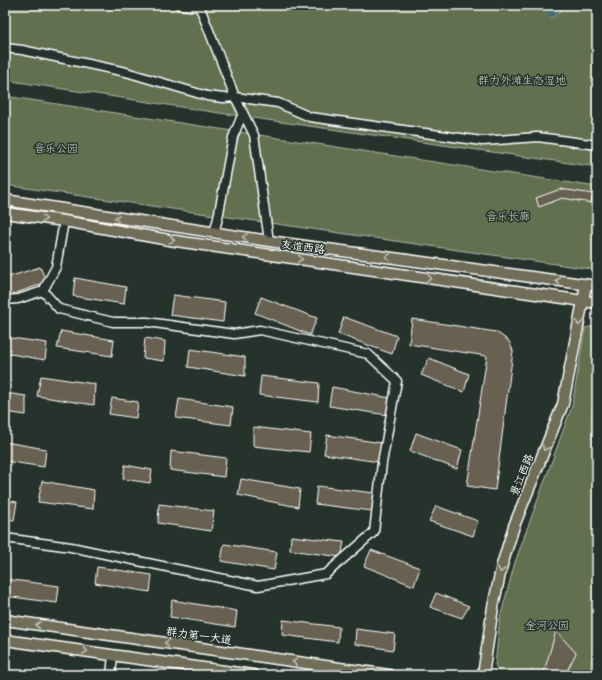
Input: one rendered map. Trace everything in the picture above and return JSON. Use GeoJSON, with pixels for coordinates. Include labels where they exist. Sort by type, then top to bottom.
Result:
{"type":"FeatureCollection","features":[{"type":"Feature","properties":{"kind":"main road","name":"友谊西路"},"geometry":{"type":"LineString","coordinates":[[5,200],[269,241],[597,286]]}},
{"type":"Feature","properties":{"kind":"main road","name":"友谊西路"},"geometry":{"type":"LineString","coordinates":[[5,213],[169,240],[597,303]]}},
{"type":"Feature","properties":{"kind":"main road","name":"景江西路"},"geometry":{"type":"LineString","coordinates":[[483,675],[493,607],[502,565],[514,526],[563,404],[586,285]]}},
{"type":"Feature","properties":{"kind":"main road","name":"群力第一大道"},"geometry":{"type":"LineString","coordinates":[[5,620],[389,675]]}},
{"type":"Feature","properties":{"kind":"main road"},"geometry":{"type":"LineString","coordinates":[[5,640],[253,675]]}},
{"type":"Feature","properties":{"kind":"street"},"geometry":{"type":"LineString","coordinates":[[180,5],[199,6],[235,97],[254,135],[269,241]]}},
{"type":"Feature","properties":{"kind":"street"},"geometry":{"type":"LineString","coordinates":[[5,48],[22,50],[126,72],[207,96],[223,98],[235,97],[278,103],[310,117],[474,140],[538,136],[597,145]]}},
{"type":"Feature","properties":{"kind":"street"},"geometry":{"type":"LineString","coordinates":[[214,233],[233,137],[243,113]]}},
{"type":"Feature","properties":{"kind":"street"},"geometry":{"type":"LineString","coordinates":[[5,300],[18,299],[43,291],[56,267],[64,222]]}},
{"type":"Feature","properties":{"kind":"street"},"geometry":{"type":"LineString","coordinates":[[5,538],[71,547],[258,586],[326,574],[374,532],[382,463],[397,381],[368,354],[260,330],[234,334],[147,322],[113,322],[59,309],[43,291]]}},
{"type":"Feature","properties":{"kind":"street"},"geometry":{"type":"LineString","coordinates":[[111,675],[114,655]]}},
{"type":"Feature","properties":{"kind":"green space","name":"群力外滩生态湿地"},"geometry":{"type":"Polygon","coordinates":[[[5,5],[597,5],[597,167],[239,116],[5,80],[5,5]]]}},
{"type":"Feature","properties":{"kind":"green space","name":"音乐公园"},"geometry":{"type":"Polygon","coordinates":[[[5,96],[597,187],[597,270],[5,185],[5,96]]]}},
{"type":"Feature","properties":{"kind":"green space","name":"金河公园"},"geometry":{"type":"Polygon","coordinates":[[[594,326],[597,329],[597,363],[591,423],[597,487],[597,610],[590,675],[501,675],[495,665],[500,618],[515,562],[572,406],[585,328],[594,326]]]}},
{"type":"Feature","properties":{"kind":"water"},"geometry":{"type":"Polygon","coordinates":[[[538,5],[567,5],[552,18],[538,5]]]}},
{"type":"Feature","properties":{"kind":"building"},"geometry":{"type":"Polygon","coordinates":[[[561,189],[593,194],[591,203],[562,198],[539,207],[536,198],[561,189]]]}},
{"type":"Feature","properties":{"kind":"building"},"geometry":{"type":"Polygon","coordinates":[[[593,194],[597,194],[597,204],[591,203],[593,194]]]}},
{"type":"Feature","properties":{"kind":"building"},"geometry":{"type":"Polygon","coordinates":[[[40,267],[47,282],[5,297],[5,278],[40,267]]]}},
{"type":"Feature","properties":{"kind":"building"},"geometry":{"type":"Polygon","coordinates":[[[75,278],[126,287],[124,304],[73,296],[75,278]]]}},
{"type":"Feature","properties":{"kind":"building"},"geometry":{"type":"Polygon","coordinates":[[[173,295],[225,302],[223,322],[170,315],[173,295]]]}},
{"type":"Feature","properties":{"kind":"building"},"geometry":{"type":"Polygon","coordinates":[[[261,297],[317,318],[310,335],[255,313],[261,297]]]}},
{"type":"Feature","properties":{"kind":"building"},"geometry":{"type":"Polygon","coordinates":[[[344,317],[397,336],[392,354],[338,334],[344,317]]]}},
{"type":"Feature","properties":{"kind":"building"},"geometry":{"type":"Polygon","coordinates":[[[412,319],[496,332],[509,341],[513,351],[495,490],[467,486],[487,356],[409,344],[412,319]]]}},
{"type":"Feature","properties":{"kind":"building"},"geometry":{"type":"Polygon","coordinates":[[[61,331],[114,340],[112,356],[57,348],[61,331]]]}},
{"type":"Feature","properties":{"kind":"building"},"geometry":{"type":"Polygon","coordinates":[[[5,337],[47,343],[45,360],[5,353],[5,337]]]}},
{"type":"Feature","properties":{"kind":"building"},"geometry":{"type":"Polygon","coordinates":[[[145,338],[165,341],[164,361],[143,358],[145,338]]]}},
{"type":"Feature","properties":{"kind":"building"},"geometry":{"type":"Polygon","coordinates":[[[190,349],[245,357],[245,376],[188,367],[190,349]]]}},
{"type":"Feature","properties":{"kind":"building"},"geometry":{"type":"Polygon","coordinates":[[[429,358],[469,374],[464,392],[421,375],[429,358]]]}},
{"type":"Feature","properties":{"kind":"building"},"geometry":{"type":"Polygon","coordinates":[[[41,376],[95,384],[94,405],[37,396],[41,376]]]}},
{"type":"Feature","properties":{"kind":"building"},"geometry":{"type":"Polygon","coordinates":[[[261,376],[319,383],[318,402],[259,395],[261,376]]]}},
{"type":"Feature","properties":{"kind":"building"},"geometry":{"type":"Polygon","coordinates":[[[332,387],[390,398],[387,415],[329,406],[332,387]]]}},
{"type":"Feature","properties":{"kind":"building"},"geometry":{"type":"Polygon","coordinates":[[[5,393],[26,396],[26,415],[5,412],[5,393]]]}},
{"type":"Feature","properties":{"kind":"building"},"geometry":{"type":"Polygon","coordinates":[[[112,398],[138,402],[136,418],[109,414],[112,398]]]}},
{"type":"Feature","properties":{"kind":"building"},"geometry":{"type":"Polygon","coordinates":[[[179,399],[233,407],[231,425],[176,418],[179,399]]]}},
{"type":"Feature","properties":{"kind":"building"},"geometry":{"type":"Polygon","coordinates":[[[253,427],[311,434],[309,452],[253,446],[253,427]]]}},
{"type":"Feature","properties":{"kind":"building"},"geometry":{"type":"Polygon","coordinates":[[[416,433],[462,450],[457,469],[410,451],[416,433]]]}},
{"type":"Feature","properties":{"kind":"building"},"geometry":{"type":"Polygon","coordinates":[[[327,435],[382,443],[379,462],[324,454],[327,435]]]}},
{"type":"Feature","properties":{"kind":"building"},"geometry":{"type":"Polygon","coordinates":[[[5,442],[46,449],[44,467],[5,461],[5,442]]]}},
{"type":"Feature","properties":{"kind":"building"},"geometry":{"type":"Polygon","coordinates":[[[171,451],[226,458],[224,477],[170,470],[171,451]]]}},
{"type":"Feature","properties":{"kind":"building"},"geometry":{"type":"Polygon","coordinates":[[[125,465],[152,470],[150,483],[123,479],[125,465]]]}},
{"type":"Feature","properties":{"kind":"building"},"geometry":{"type":"Polygon","coordinates":[[[241,479],[300,489],[298,507],[238,495],[241,479]]]}},
{"type":"Feature","properties":{"kind":"building"},"geometry":{"type":"Polygon","coordinates":[[[42,481],[94,490],[93,509],[38,502],[42,481]]]}},
{"type":"Feature","properties":{"kind":"building"},"geometry":{"type":"Polygon","coordinates":[[[317,486],[374,493],[372,511],[315,504],[317,486]]]}},
{"type":"Feature","properties":{"kind":"building"},"geometry":{"type":"Polygon","coordinates":[[[5,500],[17,502],[14,520],[5,519],[5,500]]]}},
{"type":"Feature","properties":{"kind":"building"},"geometry":{"type":"Polygon","coordinates":[[[159,504],[214,511],[211,531],[158,523],[159,504]]]}},
{"type":"Feature","properties":{"kind":"building"},"geometry":{"type":"Polygon","coordinates":[[[436,506],[478,521],[473,536],[429,521],[436,506]]]}},
{"type":"Feature","properties":{"kind":"building"},"geometry":{"type":"Polygon","coordinates":[[[291,536],[344,542],[341,557],[290,550],[291,536]]]}},
{"type":"Feature","properties":{"kind":"building"},"geometry":{"type":"Polygon","coordinates":[[[224,544],[277,552],[274,570],[221,561],[224,544]]]}},
{"type":"Feature","properties":{"kind":"building"},"geometry":{"type":"Polygon","coordinates":[[[371,550],[420,568],[414,586],[364,566],[371,550]]]}},
{"type":"Feature","properties":{"kind":"building"},"geometry":{"type":"Polygon","coordinates":[[[97,567],[152,575],[150,592],[95,583],[97,567]]]}},
{"type":"Feature","properties":{"kind":"building"},"geometry":{"type":"Polygon","coordinates":[[[5,579],[59,586],[57,603],[5,596],[5,579]]]}},
{"type":"Feature","properties":{"kind":"building"},"geometry":{"type":"Polygon","coordinates":[[[436,593],[469,606],[462,618],[430,607],[436,593]]]}},
{"type":"Feature","properties":{"kind":"building"},"geometry":{"type":"Polygon","coordinates":[[[172,600],[237,611],[235,627],[170,617],[172,600]]]}},
{"type":"Feature","properties":{"kind":"building"},"geometry":{"type":"Polygon","coordinates":[[[283,620],[339,627],[338,642],[282,635],[283,620]]]}},
{"type":"Feature","properties":{"kind":"building"},"geometry":{"type":"Polygon","coordinates":[[[356,629],[395,634],[393,650],[355,644],[356,629]]]}},
{"type":"Feature","properties":{"kind":"building"},"geometry":{"type":"Polygon","coordinates":[[[556,631],[576,653],[565,675],[543,675],[556,631]]]}},
{"type":"Feature","properties":{"kind":"park label","name":"音乐长廊"},"geometry":{"type":"Point","coordinates":[508,216]}}]}
